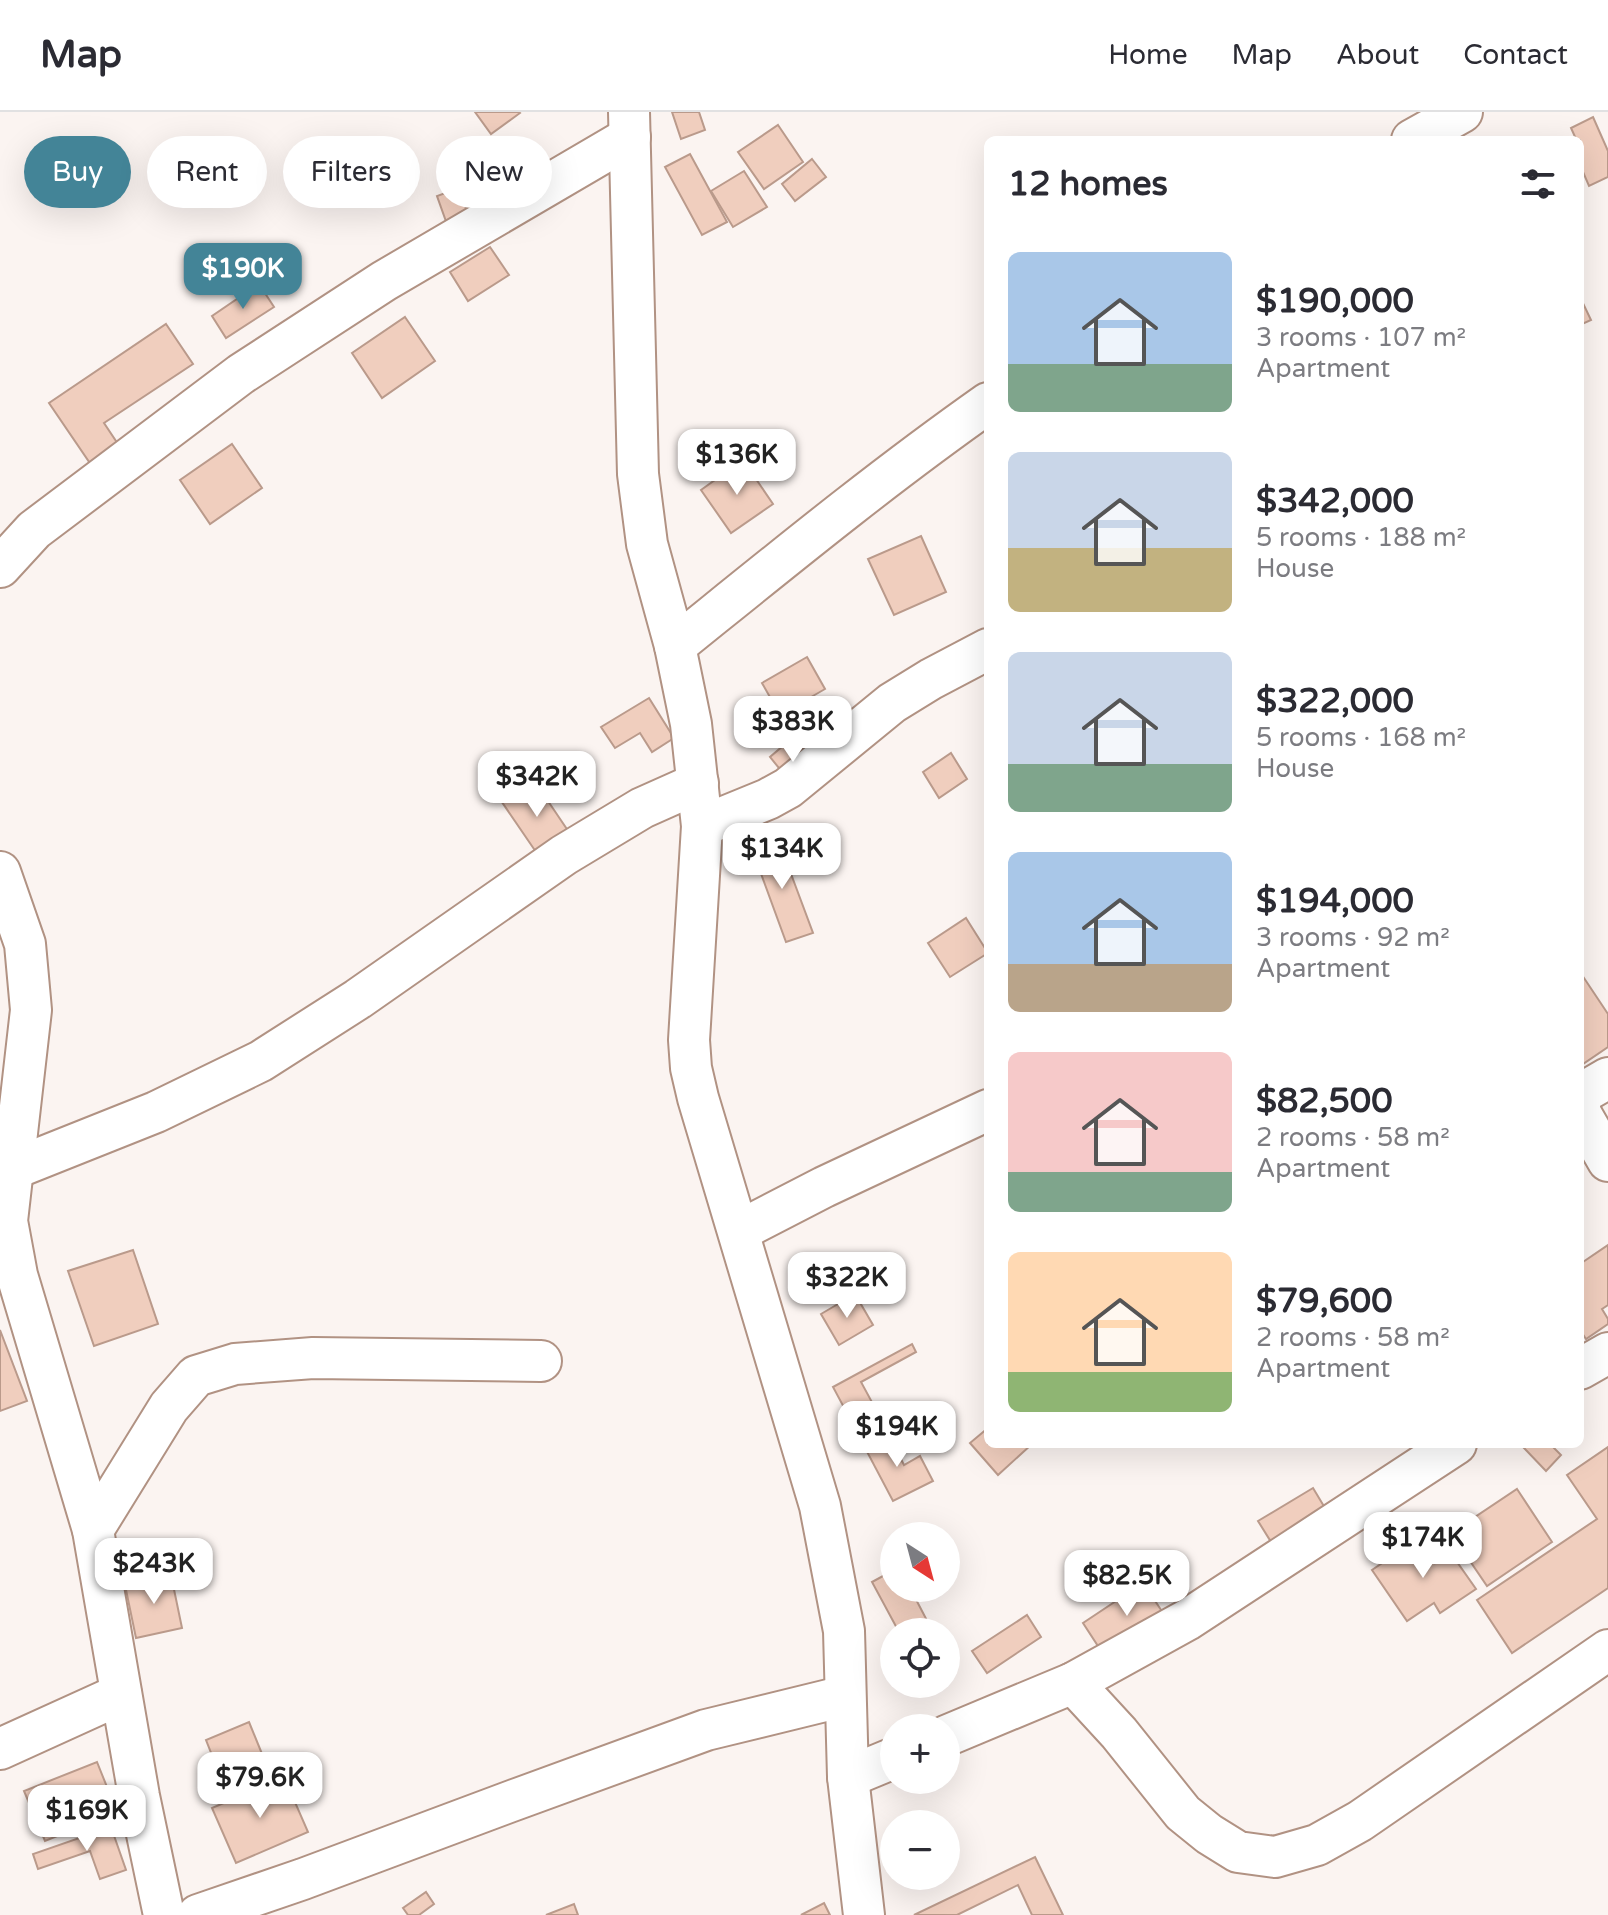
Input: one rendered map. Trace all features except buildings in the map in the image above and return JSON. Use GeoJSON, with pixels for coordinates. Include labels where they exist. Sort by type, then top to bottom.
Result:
{"type":"FeatureCollection","features":[{"type":"Feature","properties":{"kind":"street"},"geometry":{"type":"LineString","coordinates":[[1419,136],[1462,112]]}},
{"type":"Feature","properties":{"kind":"street"},"geometry":{"type":"LineString","coordinates":[[0,567],[34,530],[241,374],[629,124]]}},
{"type":"Feature","properties":{"kind":"street"},"geometry":{"type":"LineString","coordinates":[[629,124],[638,474],[647,544],[675,646],[691,724],[702,826],[689,1040],[691,1068],[820,1506],[844,1631],[848,1777],[864,1915]]}},
{"type":"Feature","properties":{"kind":"street"},"geometry":{"type":"LineString","coordinates":[[675,646],[856,500],[984,406]]}},
{"type":"Feature","properties":{"kind":"street"},"geometry":{"type":"LineString","coordinates":[[702,826],[788,788],[892,703],[984,651]]}},
{"type":"Feature","properties":{"kind":"street"},"geometry":{"type":"LineString","coordinates":[[13,1169],[156,1112],[261,1061],[358,999],[564,855],[642,808],[698,783]]}},
{"type":"Feature","properties":{"kind":"street"},"geometry":{"type":"LineString","coordinates":[[0,872],[25,944],[31,1010],[7,1221],[17,1275],[93,1530],[164,1915]]}},
{"type":"Feature","properties":{"kind":"street"},"geometry":{"type":"LineString","coordinates":[[1584,1092],[1608,1078]]}},
{"type":"Feature","properties":{"kind":"street"},"geometry":{"type":"LineString","coordinates":[[739,1231],[824,1187],[984,1112]]}},
{"type":"Feature","properties":{"kind":"street"},"geometry":{"type":"LineString","coordinates":[[1584,1119],[1608,1161]]}},
{"type":"Feature","properties":{"kind":"street"},"geometry":{"type":"LineString","coordinates":[[1584,1367],[1608,1353]]}},
{"type":"Feature","properties":{"kind":"street"},"geometry":{"type":"LineString","coordinates":[[93,1530],[169,1407],[196,1376],[235,1364],[313,1358],[541,1361]]}},
{"type":"Feature","properties":{"kind":"street"},"geometry":{"type":"LineString","coordinates":[[960,1730],[1073,1683],[1187,1620],[1450,1448]]}},
{"type":"Feature","properties":{"kind":"street"},"geometry":{"type":"LineString","coordinates":[[1073,1683],[1109,1721],[1183,1813],[1238,1852],[1275,1857],[1317,1845],[1360,1821],[1608,1650]]}},
{"type":"Feature","properties":{"kind":"street"},"geometry":{"type":"LineString","coordinates":[[0,1749],[121,1694]]}},
{"type":"Feature","properties":{"kind":"street"},"geometry":{"type":"LineString","coordinates":[[198,1915],[706,1730],[845,1696]]}},
{"type":"Feature","properties":{"kind":"street"},"geometry":{"type":"LineString","coordinates":[[848,1777],[880,1764]]}}]}
